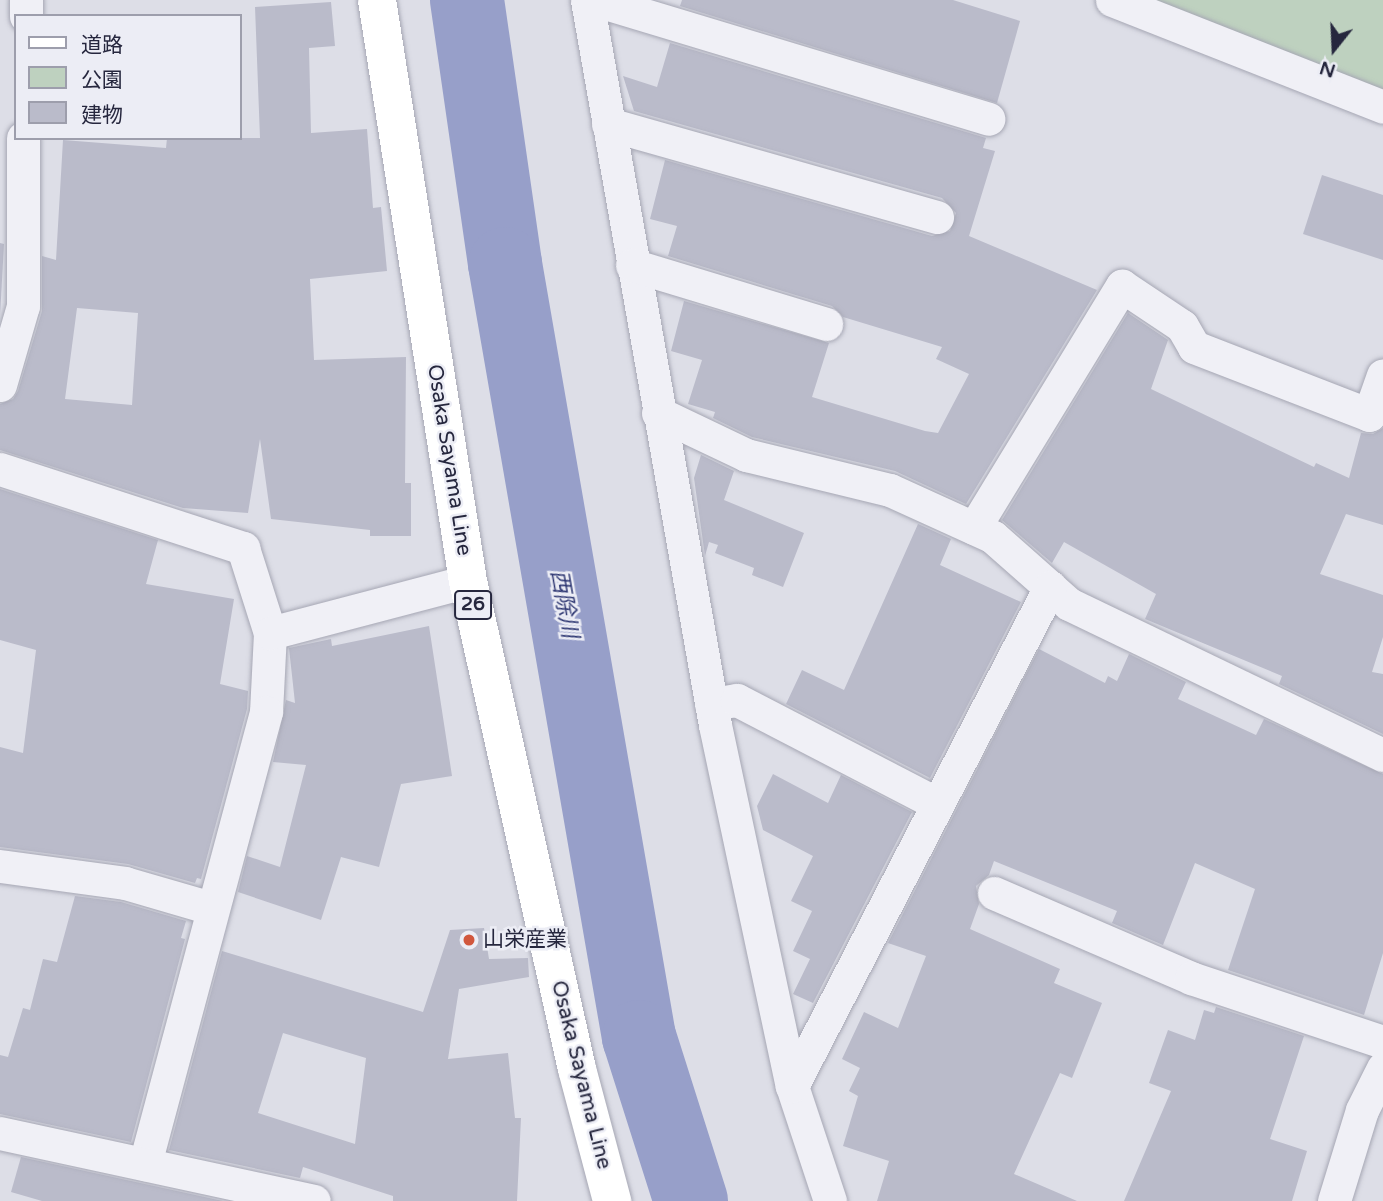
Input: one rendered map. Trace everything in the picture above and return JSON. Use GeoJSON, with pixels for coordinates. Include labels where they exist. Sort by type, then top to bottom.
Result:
{"type":"FeatureCollection","features":[{"type":"Feature","properties":{"kind":"main road","name":"Osaka Sayama Line"},"geometry":{"type":"LineString","coordinates":[[377,0],[468,581],[577,1069],[612,1201]]}},
{"type":"Feature","properties":{"kind":"street"},"geometry":{"type":"LineString","coordinates":[[587,0],[657,413],[711,704],[792,1086],[830,1201]]}},
{"type":"Feature","properties":{"kind":"street"},"geometry":{"type":"LineString","coordinates":[[595,0],[989,119]]}},
{"type":"Feature","properties":{"kind":"street"},"geometry":{"type":"LineString","coordinates":[[1112,0],[1383,107]]}},
{"type":"Feature","properties":{"kind":"street"},"geometry":{"type":"LineString","coordinates":[[608,124],[937,217]]}},
{"type":"Feature","properties":{"kind":"street"},"geometry":{"type":"LineString","coordinates":[[0,385],[23,306],[23,140]]}},
{"type":"Feature","properties":{"kind":"street"},"geometry":{"type":"LineString","coordinates":[[632,265],[826,324]]}},
{"type":"Feature","properties":{"kind":"street"},"geometry":{"type":"LineString","coordinates":[[975,528],[1122,286],[1182,326],[1194,347],[1369,415],[1383,375]]}},
{"type":"Feature","properties":{"kind":"street"},"geometry":{"type":"LineString","coordinates":[[657,413],[746,455],[890,490],[975,528],[993,537],[1069,604],[1383,755]]}},
{"type":"Feature","properties":{"kind":"street"},"geometry":{"type":"LineString","coordinates":[[0,469],[243,548],[270,633],[266,712],[211,908],[145,1164]]}},
{"type":"Feature","properties":{"kind":"street"},"geometry":{"type":"LineString","coordinates":[[270,633],[468,581]]}},
{"type":"Feature","properties":{"kind":"street"},"geometry":{"type":"LineString","coordinates":[[792,1086],[1050,587]]}},
{"type":"Feature","properties":{"kind":"street"},"geometry":{"type":"LineString","coordinates":[[711,704],[737,700],[937,804]]}},
{"type":"Feature","properties":{"kind":"street"},"geometry":{"type":"LineString","coordinates":[[0,866],[125,883],[211,908]]}},
{"type":"Feature","properties":{"kind":"street"},"geometry":{"type":"LineString","coordinates":[[994,893],[1191,978],[1383,1042]]}},
{"type":"Feature","properties":{"kind":"street"},"geometry":{"type":"LineString","coordinates":[[1334,1201],[1373,1113],[1383,1068]]}},
{"type":"Feature","properties":{"kind":"street"},"geometry":{"type":"LineString","coordinates":[[0,1133],[314,1201]]}},
{"type":"Feature","properties":{"kind":"green space"},"geometry":{"type":"Polygon","coordinates":[[[1145,0],[1383,0],[1383,95],[1145,0]]]}},
{"type":"Feature","properties":{"kind":"building"},"geometry":{"type":"Polygon","coordinates":[[[682,0],[953,0],[1020,21],[997,103],[680,6],[682,0]]]}},
{"type":"Feature","properties":{"kind":"building"},"geometry":{"type":"Polygon","coordinates":[[[331,2],[335,46],[309,48],[311,133],[367,129],[373,208],[381,207],[387,271],[310,279],[314,360],[406,357],[405,483],[411,483],[411,536],[370,536],[370,530],[271,519],[260,439],[248,513],[183,508],[0,450],[0,404],[13,399],[18,391],[42,311],[42,256],[56,260],[63,140],[166,148],[167,140],[260,138],[255,7],[331,2]],[[77,308],[65,399],[132,405],[138,313],[77,308]]]}},
{"type":"Feature","properties":{"kind":"building"},"geometry":{"type":"Polygon","coordinates":[[[670,43],[986,138],[983,148],[995,151],[969,236],[1097,290],[966,504],[895,471],[752,437],[713,418],[715,412],[688,404],[702,360],[671,351],[684,301],[829,343],[812,397],[925,431],[938,433],[969,374],[936,359],[942,347],[843,317],[832,306],[668,256],[677,226],[650,219],[665,160],[932,236],[950,231],[956,213],[942,198],[634,111],[623,76],[657,87],[670,43]]]}},
{"type":"Feature","properties":{"kind":"building"},"geometry":{"type":"Polygon","coordinates":[[[1322,175],[1383,195],[1383,260],[1303,234],[1322,175]]]}},
{"type":"Feature","properties":{"kind":"building"},"geometry":{"type":"Polygon","coordinates":[[[0,243],[4,244],[0,316],[0,243]]]}},
{"type":"Feature","properties":{"kind":"building"},"geometry":{"type":"Polygon","coordinates":[[[1128,313],[1168,340],[1151,389],[1314,467],[1316,463],[1349,478],[1361,433],[1373,434],[1383,428],[1383,525],[1346,514],[1320,574],[1383,595],[1383,637],[1372,672],[1383,674],[1383,734],[1279,684],[1282,676],[1145,619],[1156,594],[1064,542],[1052,563],[1002,520],[1128,313]]]}},
{"type":"Feature","properties":{"kind":"building"},"geometry":{"type":"Polygon","coordinates":[[[701,455],[734,471],[724,500],[804,533],[783,587],[752,575],[754,568],[715,553],[718,545],[709,542],[705,556],[694,478],[701,455]]]}},
{"type":"Feature","properties":{"kind":"building"},"geometry":{"type":"Polygon","coordinates":[[[0,489],[158,540],[146,584],[234,599],[220,684],[248,691],[247,709],[201,879],[197,878],[195,883],[128,864],[0,847],[0,747],[23,753],[36,650],[0,640],[0,489]]]}},
{"type":"Feature","properties":{"kind":"building"},"geometry":{"type":"Polygon","coordinates":[[[918,524],[951,539],[940,565],[1021,602],[930,778],[786,704],[802,670],[844,690],[918,524]]]}},
{"type":"Feature","properties":{"kind":"building"},"geometry":{"type":"Polygon","coordinates":[[[429,626],[452,776],[401,784],[379,867],[341,857],[321,920],[238,892],[247,856],[280,867],[306,765],[273,762],[286,700],[295,703],[289,648],[331,639],[332,646],[429,626]]]}},
{"type":"Feature","properties":{"kind":"building"},"geometry":{"type":"Polygon","coordinates":[[[1039,649],[1105,683],[1108,676],[1117,681],[1129,654],[1186,682],[1178,699],[1256,735],[1264,719],[1383,774],[1383,953],[1364,1015],[1228,970],[1255,889],[1195,863],[1163,945],[1112,923],[1117,911],[994,861],[989,875],[976,886],[979,904],[970,929],[1060,969],[1054,983],[1102,1003],[1072,1078],[1060,1073],[1014,1174],[1077,1201],[877,1201],[889,1161],[843,1146],[858,1096],[849,1091],[860,1068],[842,1059],[864,1012],[898,1028],[926,956],[888,943],[1039,649]]]}},
{"type":"Feature","properties":{"kind":"building"},"geometry":{"type":"Polygon","coordinates":[[[773,774],[828,803],[841,775],[912,812],[813,1003],[793,994],[810,959],[793,951],[812,911],[791,901],[813,856],[763,830],[757,806],[773,774]]]}},
{"type":"Feature","properties":{"kind":"building"},"geometry":{"type":"Polygon","coordinates":[[[75,896],[121,902],[186,921],[181,938],[185,939],[131,1142],[0,1114],[0,1055],[8,1057],[23,1008],[30,1010],[43,959],[57,962],[75,896]]]}},
{"type":"Feature","properties":{"kind":"building"},"geometry":{"type":"Polygon","coordinates":[[[484,928],[489,959],[528,958],[529,977],[459,989],[448,1059],[508,1053],[515,1118],[521,1118],[517,1201],[393,1201],[393,1196],[303,1167],[300,1178],[169,1150],[222,951],[423,1012],[450,930],[484,928]],[[283,1033],[258,1113],[355,1144],[366,1058],[283,1033]]]}},
{"type":"Feature","properties":{"kind":"building"},"geometry":{"type":"Polygon","coordinates":[[[1216,1007],[1304,1036],[1270,1139],[1307,1151],[1292,1201],[1124,1201],[1171,1091],[1149,1083],[1168,1030],[1195,1040],[1204,1010],[1214,1013],[1216,1007]]]}},
{"type":"Feature","properties":{"kind":"building"},"geometry":{"type":"Polygon","coordinates":[[[21,1157],[223,1201],[42,1201],[11,1192],[21,1157]]]}},
{"type":"Feature","properties":{"kind":"waterway","name":"西除川"},"geometry":{"type":"LineString","coordinates":[[467,0],[505,264],[639,1037],[691,1201]]}},
{"type":"Feature","properties":{"kind":"place","name":"山栄産業"},"geometry":{"type":"Point","coordinates":[469,940]}}]}
